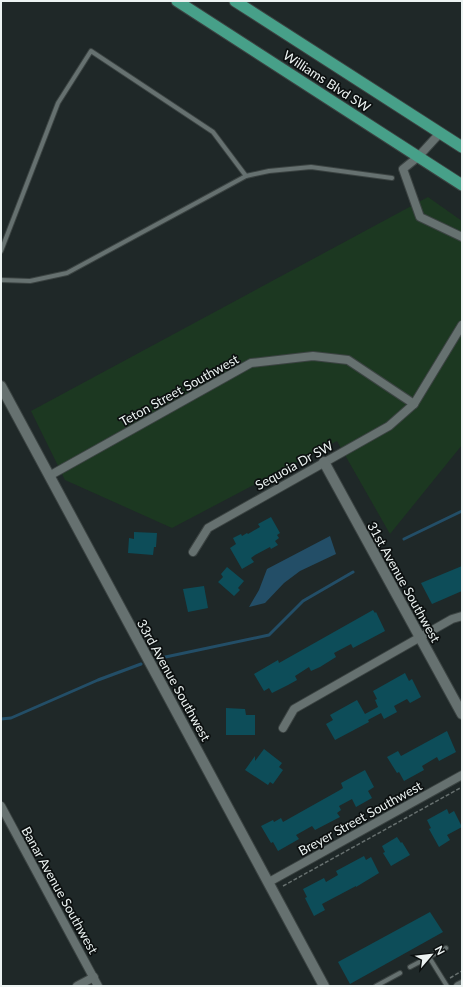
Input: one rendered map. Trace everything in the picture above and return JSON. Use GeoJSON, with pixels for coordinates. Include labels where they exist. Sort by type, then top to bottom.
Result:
{"type":"FeatureCollection","features":[{"type":"Feature","properties":{"kind":"main road","name":"Williams Blvd SW"},"geometry":{"type":"LineString","coordinates":[[178,1],[462,185]]}},
{"type":"Feature","properties":{"kind":"main road","name":"Williams Blvd SW"},"geometry":{"type":"LineString","coordinates":[[234,1],[462,147]]}},
{"type":"Feature","properties":{"kind":"street"},"geometry":{"type":"LineString","coordinates":[[440,133],[418,157],[403,169],[420,217],[462,237]]}},
{"type":"Feature","properties":{"kind":"street","name":"Sequoia Dr SW"},"geometry":{"type":"LineString","coordinates":[[193,552],[208,528],[389,426],[414,404],[462,324]]}},
{"type":"Feature","properties":{"kind":"street","name":"Teton Street Southwest"},"geometry":{"type":"LineString","coordinates":[[48,476],[251,363],[313,356],[348,360],[414,404]]}},
{"type":"Feature","properties":{"kind":"street","name":"33rd Avenue Southwest"},"geometry":{"type":"LineString","coordinates":[[1,386],[48,476],[324,986]]}},
{"type":"Feature","properties":{"kind":"street","name":"31st Avenue Southwest"},"geometry":{"type":"LineString","coordinates":[[324,462],[419,638],[462,714]]}},
{"type":"Feature","properties":{"kind":"street"},"geometry":{"type":"LineString","coordinates":[[283,728],[294,709],[452,619],[462,616]]}},
{"type":"Feature","properties":{"kind":"street","name":"Breyer Street Southwest"},"geometry":{"type":"LineString","coordinates":[[269,882],[462,775]]}},
{"type":"Feature","properties":{"kind":"street","name":"Banar Avenue Southwest"},"geometry":{"type":"LineString","coordinates":[[1,806],[98,986]]}},
{"type":"Feature","properties":{"kind":"street"},"geometry":{"type":"LineString","coordinates":[[77,986],[94,977]]}},
{"type":"Feature","properties":{"kind":"street"},"geometry":{"type":"LineString","coordinates":[[458,986],[462,984]]}},
{"type":"Feature","properties":{"kind":"lane"},"geometry":{"type":"LineString","coordinates":[[1,252],[58,103],[91,51],[213,132],[246,176]]}},
{"type":"Feature","properties":{"kind":"lane"},"geometry":{"type":"LineString","coordinates":[[1,280],[30,281],[67,273],[246,176],[269,171],[311,167],[392,178]]}},
{"type":"Feature","properties":{"kind":"lane"},"geometry":{"type":"LineString","coordinates":[[410,967],[446,948]]}},
{"type":"Feature","properties":{"kind":"lane"},"geometry":{"type":"LineString","coordinates":[[429,957],[447,986]]}},
{"type":"Feature","properties":{"kind":"lane"},"geometry":{"type":"LineString","coordinates":[[379,985],[400,973]]}},
{"type":"Feature","properties":{"kind":"path"},"geometry":{"type":"LineString","coordinates":[[283,886],[462,787]]}},
{"type":"Feature","properties":{"kind":"green space"},"geometry":{"type":"Polygon","coordinates":[[[428,197],[462,221],[462,445],[390,534],[337,441],[172,528],[65,480],[31,411],[428,197]]]}},
{"type":"Feature","properties":{"kind":"water"},"geometry":{"type":"Polygon","coordinates":[[[330,536],[336,554],[300,571],[284,583],[265,603],[249,607],[259,590],[267,569],[330,536]]]}},
{"type":"Feature","properties":{"kind":"building"},"geometry":{"type":"Polygon","coordinates":[[[271,517],[280,533],[277,535],[279,538],[275,541],[278,545],[271,549],[270,547],[255,555],[251,558],[254,562],[242,569],[230,548],[236,544],[233,538],[241,534],[242,536],[247,533],[248,534],[260,527],[258,524],[271,517]]]}},
{"type":"Feature","properties":{"kind":"building"},"geometry":{"type":"Polygon","coordinates":[[[134,532],[157,533],[156,547],[154,547],[153,555],[128,553],[129,538],[134,539],[134,532]]]}},
{"type":"Feature","properties":{"kind":"building"},"geometry":{"type":"Polygon","coordinates":[[[462,566],[462,591],[432,604],[421,583],[462,566]]]}},
{"type":"Feature","properties":{"kind":"building"},"geometry":{"type":"Polygon","coordinates":[[[227,567],[244,581],[238,588],[240,590],[234,596],[218,582],[223,577],[221,574],[227,567]]]}},
{"type":"Feature","properties":{"kind":"building"},"geometry":{"type":"Polygon","coordinates":[[[204,586],[208,608],[188,612],[183,589],[204,586]]]}},
{"type":"Feature","properties":{"kind":"building"},"geometry":{"type":"Polygon","coordinates":[[[373,610],[375,613],[376,612],[385,631],[353,648],[351,644],[334,653],[336,657],[311,671],[309,667],[295,676],[297,680],[272,693],[269,688],[264,691],[254,674],[278,660],[279,663],[373,610]]]}},
{"type":"Feature","properties":{"kind":"building"},"geometry":{"type":"Polygon","coordinates":[[[405,673],[409,681],[412,679],[421,697],[410,703],[407,699],[394,706],[397,712],[384,719],[381,713],[368,720],[369,722],[335,740],[326,724],[333,720],[330,715],[357,700],[365,714],[378,707],[375,700],[377,699],[373,691],[405,673]]]}},
{"type":"Feature","properties":{"kind":"building"},"geometry":{"type":"Polygon","coordinates":[[[226,708],[245,709],[246,715],[255,715],[255,735],[226,735],[226,708]]]}},
{"type":"Feature","properties":{"kind":"building"},"geometry":{"type":"Polygon","coordinates":[[[447,731],[456,752],[439,761],[437,757],[422,766],[424,770],[404,781],[387,757],[398,751],[401,756],[447,731]]]}},
{"type":"Feature","properties":{"kind":"building"},"geometry":{"type":"Polygon","coordinates":[[[264,749],[282,763],[279,767],[283,770],[273,784],[270,782],[268,785],[245,770],[255,756],[255,761],[264,749]]]}},
{"type":"Feature","properties":{"kind":"building"},"geometry":{"type":"Polygon","coordinates":[[[365,770],[374,787],[368,791],[372,798],[356,807],[352,799],[339,806],[341,810],[337,813],[340,817],[315,830],[312,826],[296,835],[299,839],[278,851],[273,842],[271,843],[261,826],[281,818],[283,822],[340,790],[343,788],[341,783],[365,770]]]}},
{"type":"Feature","properties":{"kind":"building"},"geometry":{"type":"Polygon","coordinates":[[[447,809],[449,814],[454,811],[462,827],[447,835],[450,840],[439,847],[429,829],[431,828],[427,820],[447,809]]]}},
{"type":"Feature","properties":{"kind":"building"},"geometry":{"type":"Polygon","coordinates":[[[397,837],[410,855],[391,866],[383,853],[385,852],[382,846],[397,837]]]}},
{"type":"Feature","properties":{"kind":"building"},"geometry":{"type":"Polygon","coordinates":[[[364,856],[366,860],[371,857],[379,873],[356,887],[322,904],[325,910],[314,916],[305,898],[307,897],[303,889],[324,878],[326,882],[338,875],[336,871],[364,856]]]}},
{"type":"Feature","properties":{"kind":"building"},"geometry":{"type":"Polygon","coordinates":[[[430,912],[443,932],[350,984],[338,962],[430,912]]]}},
{"type":"Feature","properties":{"kind":"waterway"},"geometry":{"type":"LineString","coordinates":[[404,539],[462,511]]}},
{"type":"Feature","properties":{"kind":"waterway"},"geometry":{"type":"LineString","coordinates":[[156,659],[269,635],[303,601],[353,572]]}},
{"type":"Feature","properties":{"kind":"waterway"},"geometry":{"type":"LineString","coordinates":[[1,719],[11,718],[98,680],[141,664]]}}]}
